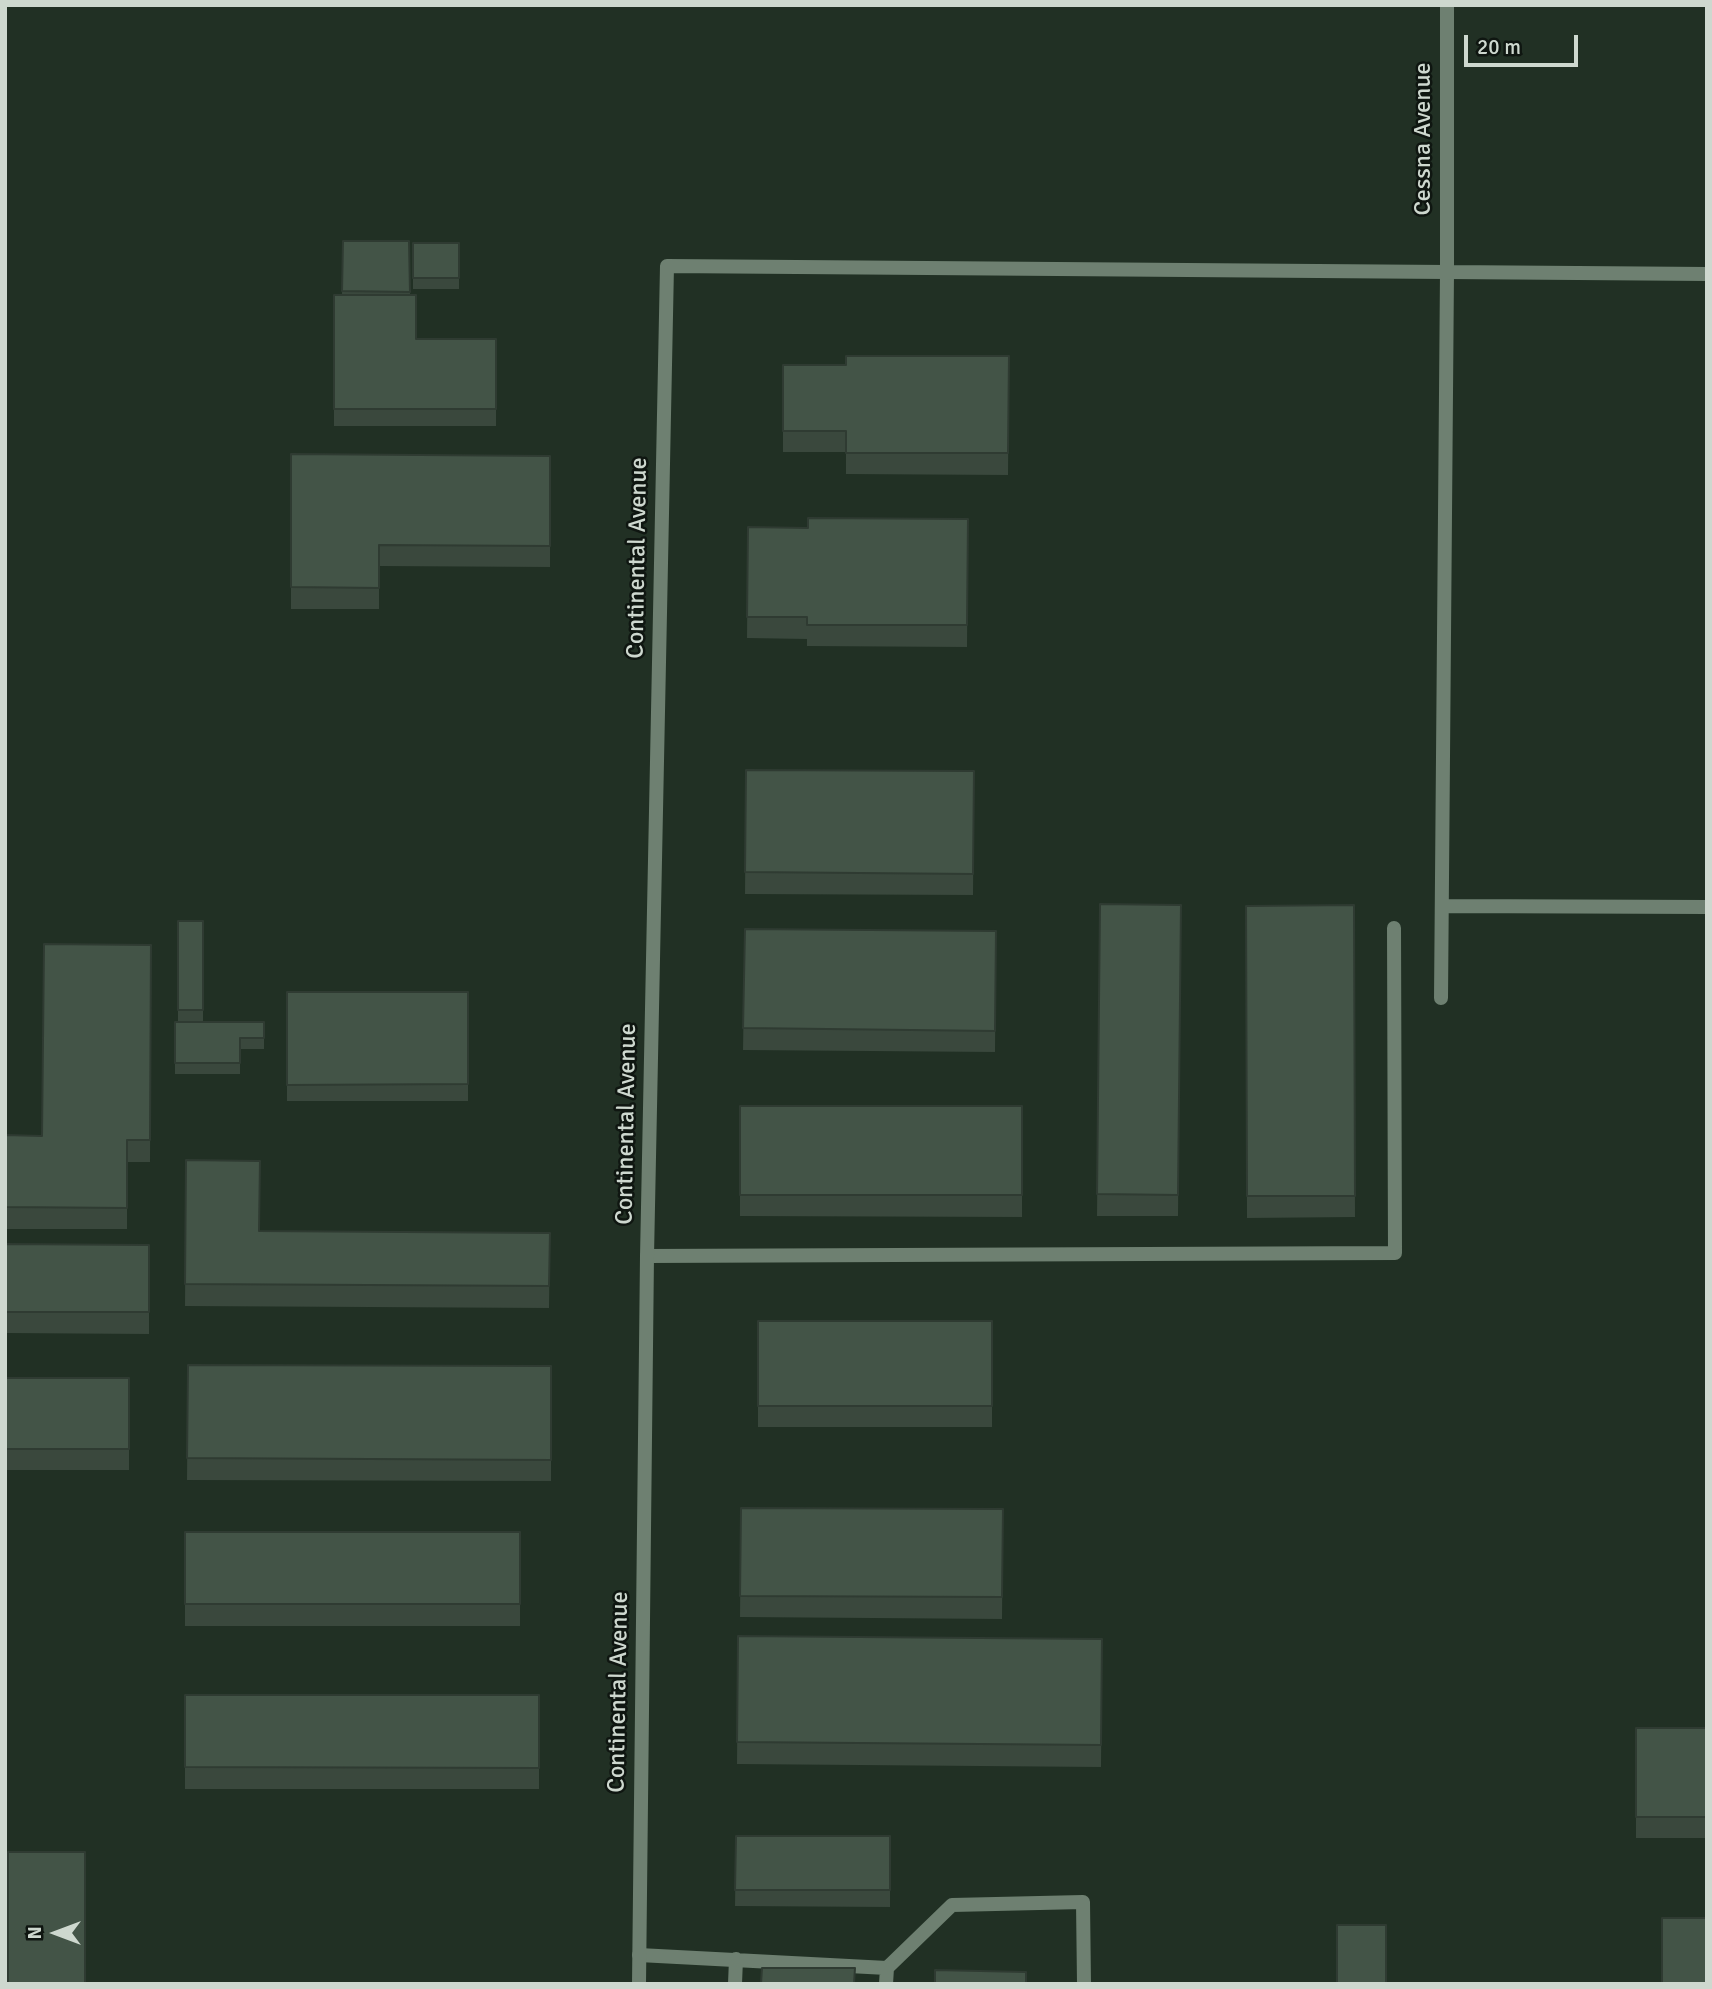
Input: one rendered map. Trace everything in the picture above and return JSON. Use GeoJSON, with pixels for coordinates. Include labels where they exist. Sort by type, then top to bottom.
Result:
{"type":"FeatureCollection","features":[{"type":"Feature","properties":{"kind":"street","name":"Cessna Avenue"},"geometry":{"type":"LineString","coordinates":[[1441,998],[1447,5]]}},
{"type":"Feature","properties":{"kind":"street","name":"Continental Avenue"},"geometry":{"type":"LineString","coordinates":[[639,1984],[646,1256],[667,266],[1447,272]]}},
{"type":"Feature","properties":{"kind":"street"},"geometry":{"type":"LineString","coordinates":[[1447,272],[1707,274]]}},
{"type":"Feature","properties":{"kind":"street"},"geometry":{"type":"LineString","coordinates":[[1442,906],[1707,907]]}},
{"type":"Feature","properties":{"kind":"street"},"geometry":{"type":"LineString","coordinates":[[646,1256],[1395,1253],[1394,928]]}},
{"type":"Feature","properties":{"kind":"street"},"geometry":{"type":"LineString","coordinates":[[886,1984],[887,1968],[952,1905],[1083,1902],[1084,1984]]}},
{"type":"Feature","properties":{"kind":"street"},"geometry":{"type":"LineString","coordinates":[[639,1955],[887,1968]]}},
{"type":"Feature","properties":{"kind":"street"},"geometry":{"type":"LineString","coordinates":[[735,1984],[736,1959]]}},
{"type":"Feature","properties":{"kind":"building"},"geometry":{"type":"Polygon","coordinates":[[[343,241],[409,241],[410,292],[342,291],[343,241]]]}},
{"type":"Feature","properties":{"kind":"building"},"geometry":{"type":"Polygon","coordinates":[[[413,243],[459,243],[459,278],[413,278],[413,243]]]}},
{"type":"Feature","properties":{"kind":"building"},"geometry":{"type":"Polygon","coordinates":[[[334,295],[416,295],[416,339],[496,339],[496,409],[334,409],[334,295]]]}},
{"type":"Feature","properties":{"kind":"building"},"geometry":{"type":"Polygon","coordinates":[[[846,356],[1009,356],[1008,453],[846,453],[846,431],[783,431],[783,365],[846,365],[846,356]]]}},
{"type":"Feature","properties":{"kind":"building"},"geometry":{"type":"Polygon","coordinates":[[[291,454],[550,456],[550,546],[379,545],[379,588],[291,587],[291,454]]]}},
{"type":"Feature","properties":{"kind":"building"},"geometry":{"type":"Polygon","coordinates":[[[808,518],[968,519],[967,625],[807,625],[807,617],[747,617],[748,527],[808,528],[808,518]]]}},
{"type":"Feature","properties":{"kind":"building"},"geometry":{"type":"Polygon","coordinates":[[[746,770],[974,771],[973,874],[745,872],[746,770]]]}},
{"type":"Feature","properties":{"kind":"building"},"geometry":{"type":"Polygon","coordinates":[[[1100,904],[1181,905],[1178,1195],[1097,1194],[1100,904]]]}},
{"type":"Feature","properties":{"kind":"building"},"geometry":{"type":"Polygon","coordinates":[[[1354,905],[1355,1196],[1247,1196],[1246,906],[1354,905]]]}},
{"type":"Feature","properties":{"kind":"building"},"geometry":{"type":"Polygon","coordinates":[[[178,921],[203,921],[203,1010],[178,1010],[178,921]]]}},
{"type":"Feature","properties":{"kind":"building"},"geometry":{"type":"Polygon","coordinates":[[[745,929],[996,931],[995,1031],[743,1028],[745,929]]]}},
{"type":"Feature","properties":{"kind":"building"},"geometry":{"type":"Polygon","coordinates":[[[44,944],[151,945],[150,1140],[127,1140],[127,1208],[5,1207],[5,1135],[42,1136],[44,944]]]}},
{"type":"Feature","properties":{"kind":"building"},"geometry":{"type":"Polygon","coordinates":[[[287,992],[468,992],[468,1084],[287,1085],[287,992]]]}},
{"type":"Feature","properties":{"kind":"building"},"geometry":{"type":"Polygon","coordinates":[[[175,1022],[264,1022],[264,1038],[240,1038],[240,1063],[175,1063],[175,1022]]]}},
{"type":"Feature","properties":{"kind":"building"},"geometry":{"type":"Polygon","coordinates":[[[740,1106],[1022,1106],[1022,1195],[740,1195],[740,1106]]]}},
{"type":"Feature","properties":{"kind":"building"},"geometry":{"type":"Polygon","coordinates":[[[186,1160],[260,1161],[259,1231],[550,1233],[549,1286],[185,1284],[186,1160]]]}},
{"type":"Feature","properties":{"kind":"building"},"geometry":{"type":"Polygon","coordinates":[[[5,1244],[149,1245],[149,1312],[5,1312],[5,1244]]]}},
{"type":"Feature","properties":{"kind":"building"},"geometry":{"type":"Polygon","coordinates":[[[758,1321],[992,1321],[992,1406],[758,1406],[758,1321]]]}},
{"type":"Feature","properties":{"kind":"building"},"geometry":{"type":"Polygon","coordinates":[[[188,1365],[551,1366],[551,1460],[187,1458],[188,1365]]]}},
{"type":"Feature","properties":{"kind":"building"},"geometry":{"type":"Polygon","coordinates":[[[5,1378],[129,1378],[129,1449],[5,1449],[5,1378]]]}},
{"type":"Feature","properties":{"kind":"building"},"geometry":{"type":"Polygon","coordinates":[[[741,1508],[1003,1509],[1002,1597],[740,1596],[741,1508]]]}},
{"type":"Feature","properties":{"kind":"building"},"geometry":{"type":"Polygon","coordinates":[[[185,1532],[520,1532],[520,1604],[185,1604],[185,1532]]]}},
{"type":"Feature","properties":{"kind":"building"},"geometry":{"type":"Polygon","coordinates":[[[738,1636],[1102,1639],[1101,1745],[737,1742],[738,1636]]]}},
{"type":"Feature","properties":{"kind":"building"},"geometry":{"type":"Polygon","coordinates":[[[185,1695],[539,1695],[539,1768],[185,1767],[185,1695]]]}},
{"type":"Feature","properties":{"kind":"building"},"geometry":{"type":"Polygon","coordinates":[[[1636,1728],[1707,1728],[1707,1817],[1636,1817],[1636,1728]]]}},
{"type":"Feature","properties":{"kind":"building"},"geometry":{"type":"Polygon","coordinates":[[[736,1836],[890,1836],[890,1890],[735,1890],[736,1836]]]}},
{"type":"Feature","properties":{"kind":"building"},"geometry":{"type":"Polygon","coordinates":[[[8,1852],[85,1852],[85,1984],[8,1984],[8,1852]]]}},
{"type":"Feature","properties":{"kind":"building"},"geometry":{"type":"Polygon","coordinates":[[[1662,1918],[1707,1918],[1707,1984],[1662,1984],[1662,1918]]]}},
{"type":"Feature","properties":{"kind":"building"},"geometry":{"type":"Polygon","coordinates":[[[1337,1925],[1386,1925],[1386,1984],[1337,1984],[1337,1925]]]}},
{"type":"Feature","properties":{"kind":"building"},"geometry":{"type":"Polygon","coordinates":[[[762,1968],[855,1968],[854,1984],[761,1984],[762,1968]]]}},
{"type":"Feature","properties":{"kind":"building"},"geometry":{"type":"Polygon","coordinates":[[[935,1970],[1026,1972],[1026,1984],[935,1984],[935,1970]]]}}]}
